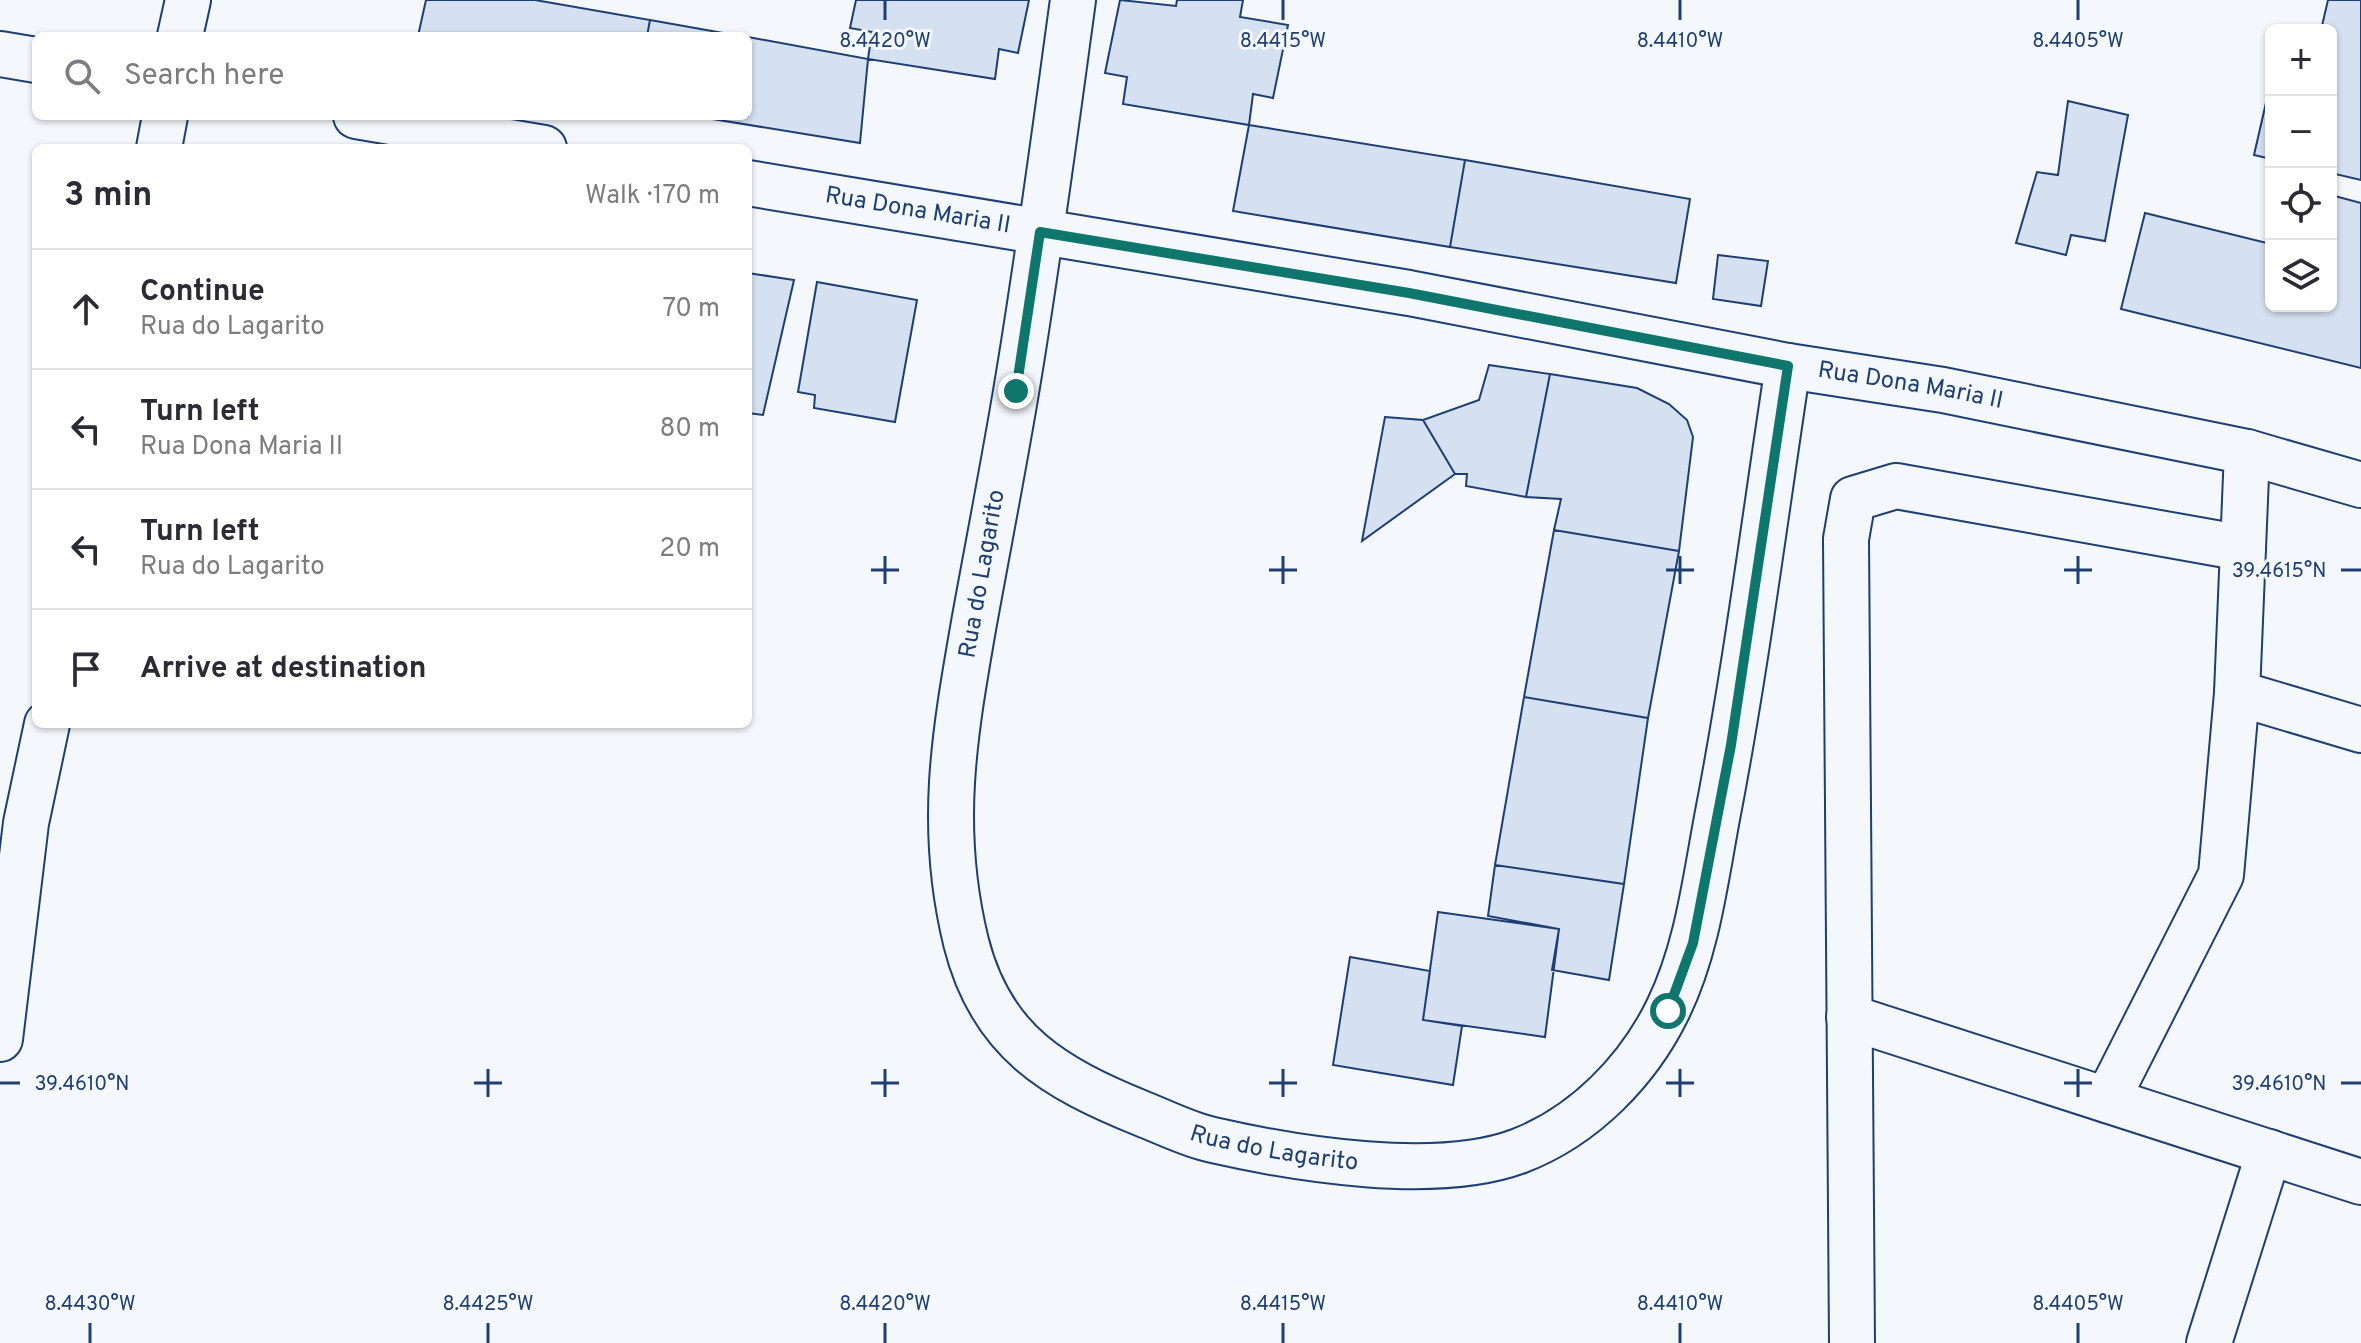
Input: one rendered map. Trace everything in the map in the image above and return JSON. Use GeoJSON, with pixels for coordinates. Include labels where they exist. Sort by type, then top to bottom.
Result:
{"type":"FeatureCollection","features":[{"type":"Feature","properties":{"kind":"street"},"geometry":{"type":"LineString","coordinates":[[181,32],[188,0]]}},
{"type":"Feature","properties":{"kind":"street","name":"Rua do Lagarito"},"geometry":{"type":"LineString","coordinates":[[1073,0],[1040,232],[949,788],[950,864],[968,949],[1002,1025],[1047,1068],[1112,1101],[1203,1138],[1277,1153],[1369,1164],[1461,1164],[1518,1151],[1578,1119],[1627,1074],[1668,1011],[1693,943],[1731,745],[1788,366]]}},
{"type":"Feature","properties":{"kind":"street"},"geometry":{"type":"LineString","coordinates":[[0,54],[32,59]]}},
{"type":"Feature","properties":{"kind":"street"},"geometry":{"type":"LineString","coordinates":[[160,144],[164,120]]}},
{"type":"Feature","properties":{"kind":"street"},"geometry":{"type":"LineString","coordinates":[[380,120],[520,144]]}},
{"type":"Feature","properties":{"kind":"street","name":"Rua Dona Maria II"},"geometry":{"type":"LineString","coordinates":[[752,184],[1409,293],[1788,366],[1943,390],[2247,452],[2361,485]]}},
{"type":"Feature","properties":{"kind":"street"},"geometry":{"type":"LineString","coordinates":[[2107,1100],[2221,875],[2237,693],[2247,452]]}},
{"type":"Feature","properties":{"kind":"street"},"geometry":{"type":"LineString","coordinates":[[1852,1343],[1846,539],[1853,499],[1896,486],[2243,548]]}},
{"type":"Feature","properties":{"kind":"street"},"geometry":{"type":"LineString","coordinates":[[2237,693],[2361,730]]}},
{"type":"Feature","properties":{"kind":"street"},"geometry":{"type":"LineString","coordinates":[[0,1039],[26,823],[46,728]]}},
{"type":"Feature","properties":{"kind":"street"},"geometry":{"type":"LineString","coordinates":[[1849,1017],[2361,1182]]}},
{"type":"Feature","properties":{"kind":"street"},"geometry":{"type":"LineString","coordinates":[[2209,1343],[2269,1152]]}},
{"type":"Feature","properties":{"kind":"building"},"geometry":{"type":"Polygon","coordinates":[[[426,0],[535,0],[650,20],[648,32],[419,32],[426,0]]]}},
{"type":"Feature","properties":{"kind":"building"},"geometry":{"type":"Polygon","coordinates":[[[856,0],[1029,0],[1018,53],[999,49],[995,79],[868,59],[872,32],[850,28],[856,0]]]}},
{"type":"Feature","properties":{"kind":"building"},"geometry":{"type":"Polygon","coordinates":[[[1120,0],[1176,6],[1177,0],[1243,0],[1240,17],[1288,25],[1273,98],[1253,94],[1249,125],[1123,104],[1127,77],[1105,73],[1120,0]]]}},
{"type":"Feature","properties":{"kind":"building"},"geometry":{"type":"Polygon","coordinates":[[[2328,0],[2361,0],[2361,180],[2337,174],[2337,24],[2322,24],[2328,0]]]}},
{"type":"Feature","properties":{"kind":"building"},"geometry":{"type":"Polygon","coordinates":[[[650,20],[718,32],[648,32],[650,20]]]}},
{"type":"Feature","properties":{"kind":"building"},"geometry":{"type":"Polygon","coordinates":[[[752,38],[868,59],[860,143],[719,120],[752,120],[752,38]]]}},
{"type":"Feature","properties":{"kind":"building"},"geometry":{"type":"Polygon","coordinates":[[[2068,101],[2128,115],[2105,241],[2071,235],[2066,255],[2016,243],[2037,172],[2058,175],[2068,101]]]}},
{"type":"Feature","properties":{"kind":"building"},"geometry":{"type":"Polygon","coordinates":[[[2265,107],[2265,158],[2254,155],[2265,107]]]}},
{"type":"Feature","properties":{"kind":"building"},"geometry":{"type":"Polygon","coordinates":[[[1249,125],[1465,160],[1450,247],[1233,211],[1249,125]]]}},
{"type":"Feature","properties":{"kind":"building"},"geometry":{"type":"Polygon","coordinates":[[[1465,160],[1690,199],[1676,283],[1450,247],[1465,160]]]}},
{"type":"Feature","properties":{"kind":"building"},"geometry":{"type":"Polygon","coordinates":[[[2337,197],[2361,203],[2361,368],[2121,309],[2145,213],[2265,243],[2265,312],[2337,312],[2337,197]]]}},
{"type":"Feature","properties":{"kind":"building"},"geometry":{"type":"Polygon","coordinates":[[[1718,255],[1768,261],[1761,306],[1713,299],[1718,255]]]}},
{"type":"Feature","properties":{"kind":"building"},"geometry":{"type":"Polygon","coordinates":[[[752,274],[794,280],[763,415],[752,414],[752,274]]]}},
{"type":"Feature","properties":{"kind":"building"},"geometry":{"type":"Polygon","coordinates":[[[817,282],[917,300],[895,422],[814,408],[815,395],[798,392],[817,282]]]}},
{"type":"Feature","properties":{"kind":"building"},"geometry":{"type":"Polygon","coordinates":[[[1489,365],[1550,374],[1526,497],[1466,486],[1467,474],[1455,474],[1423,420],[1479,400],[1489,365]]]}},
{"type":"Feature","properties":{"kind":"building"},"geometry":{"type":"Polygon","coordinates":[[[1550,374],[1637,388],[1669,404],[1687,420],[1693,437],[1679,551],[1554,530],[1561,499],[1526,497],[1550,374]]]}},
{"type":"Feature","properties":{"kind":"building"},"geometry":{"type":"Polygon","coordinates":[[[1385,417],[1423,420],[1455,474],[1362,541],[1385,417]]]}},
{"type":"Feature","properties":{"kind":"building"},"geometry":{"type":"Polygon","coordinates":[[[1554,530],[1679,551],[1648,718],[1524,697],[1554,530]]]}},
{"type":"Feature","properties":{"kind":"building"},"geometry":{"type":"Polygon","coordinates":[[[1524,697],[1648,718],[1624,884],[1495,865],[1524,697]]]}},
{"type":"Feature","properties":{"kind":"building"},"geometry":{"type":"Polygon","coordinates":[[[1495,865],[1624,884],[1609,980],[1552,970],[1559,929],[1488,916],[1495,865]]]}},
{"type":"Feature","properties":{"kind":"building"},"geometry":{"type":"Polygon","coordinates":[[[1438,912],[1559,929],[1545,1037],[1423,1020],[1438,912]]]}},
{"type":"Feature","properties":{"kind":"building"},"geometry":{"type":"Polygon","coordinates":[[[1350,957],[1430,971],[1423,1020],[1462,1026],[1453,1085],[1333,1065],[1350,957]]]}},
{"type":"Feature","properties":{"kind":"route"},"geometry":{"type":"LineString","coordinates":[[1016,391],[1040,232],[1409,293],[1788,366],[1731,745],[1693,943],[1668,1011]]}}]}
